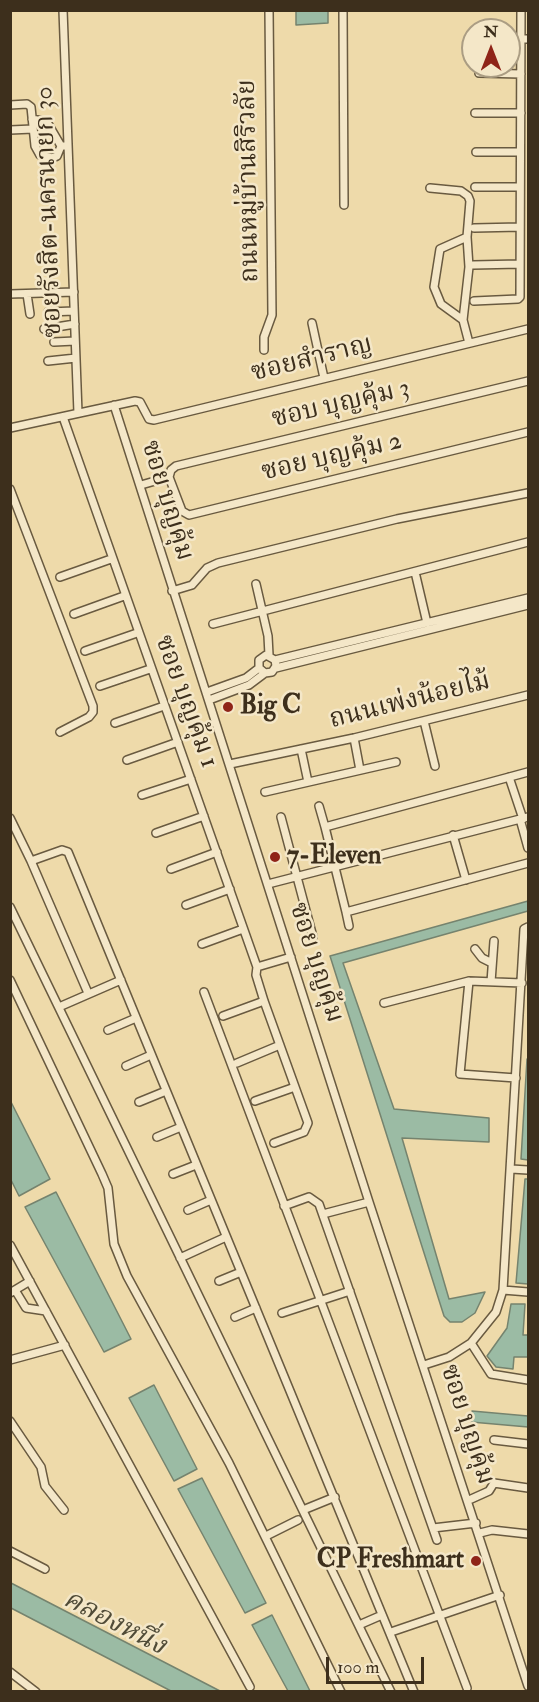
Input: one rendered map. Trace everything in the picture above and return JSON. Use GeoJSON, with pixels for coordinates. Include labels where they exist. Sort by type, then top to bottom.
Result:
{"type":"FeatureCollection","features":[{"type":"Feature","properties":{"kind":"street","name":"ซอยรังสิต-นครนายก 30"},"geometry":{"type":"LineString","coordinates":[[63,10],[65,146],[74,292],[78,413]]}},
{"type":"Feature","properties":{"kind":"street","name":"ถนนหมู่บ้านสิริวลัย"},"geometry":{"type":"LineString","coordinates":[[264,350],[264,337],[273,315],[269,10]]}},
{"type":"Feature","properties":{"kind":"street"},"geometry":{"type":"LineString","coordinates":[[343,10],[344,206]]}},
{"type":"Feature","properties":{"kind":"street"},"geometry":{"type":"LineString","coordinates":[[474,301],[519,299],[521,113],[525,102],[521,74],[525,39],[521,10]]}},
{"type":"Feature","properties":{"kind":"street"},"geometry":{"type":"LineString","coordinates":[[10,105],[29,105],[35,146],[40,155],[52,158],[57,156],[65,146],[47,122],[32,119]]}},
{"type":"Feature","properties":{"kind":"street"},"geometry":{"type":"LineString","coordinates":[[475,112],[521,113]]}},
{"type":"Feature","properties":{"kind":"street"},"geometry":{"type":"LineString","coordinates":[[10,130],[33,129]]}},
{"type":"Feature","properties":{"kind":"street"},"geometry":{"type":"LineString","coordinates":[[476,152],[520,152]]}},
{"type":"Feature","properties":{"kind":"street"},"geometry":{"type":"LineString","coordinates":[[475,187],[520,187]]}},
{"type":"Feature","properties":{"kind":"street"},"geometry":{"type":"LineString","coordinates":[[430,188],[461,191],[468,196],[466,237],[469,267],[463,320],[469,343]]}},
{"type":"Feature","properties":{"kind":"street"},"geometry":{"type":"LineString","coordinates":[[474,228],[520,227]]}},
{"type":"Feature","properties":{"kind":"street"},"geometry":{"type":"LineString","coordinates":[[463,320],[438,300],[434,278],[440,249],[466,237]]}},
{"type":"Feature","properties":{"kind":"street"},"geometry":{"type":"LineString","coordinates":[[473,265],[520,264]]}},
{"type":"Feature","properties":{"kind":"street"},"geometry":{"type":"LineString","coordinates":[[10,294],[74,292]]}},
{"type":"Feature","properties":{"kind":"street"},"geometry":{"type":"LineString","coordinates":[[27,294],[30,314]]}},
{"type":"Feature","properties":{"kind":"street"},"geometry":{"type":"LineString","coordinates":[[48,312],[74,311]]}},
{"type":"Feature","properties":{"kind":"street"},"geometry":{"type":"LineString","coordinates":[[312,323],[324,378]]}},
{"type":"Feature","properties":{"kind":"street"},"geometry":{"type":"LineString","coordinates":[[44,329],[75,324]]}},
{"type":"Feature","properties":{"kind":"street","name":"ซอยสำราญ"},"geometry":{"type":"LineString","coordinates":[[114,405],[138,401],[149,419],[154,420],[528,329]]}},
{"type":"Feature","properties":{"kind":"street"},"geometry":{"type":"LineString","coordinates":[[54,342],[75,341]]}},
{"type":"Feature","properties":{"kind":"street"},"geometry":{"type":"LineString","coordinates":[[48,361],[76,358]]}},
{"type":"Feature","properties":{"kind":"street","name":"ซอบ บุญคุ้ม 3"},"geometry":{"type":"LineString","coordinates":[[141,485],[169,477],[171,470],[176,466],[528,381]]}},
{"type":"Feature","properties":{"kind":"street"},"geometry":{"type":"LineString","coordinates":[[10,429],[114,405]]}},
{"type":"Feature","properties":{"kind":"street","name":"ซอย บุญคุ้ม"},"geometry":{"type":"LineString","coordinates":[[114,405],[369,1202],[480,1533],[528,1686]]}},
{"type":"Feature","properties":{"kind":"street","name":"ซอย บุญคุ้ม 1"},"geometry":{"type":"LineString","coordinates":[[63,417],[137,633],[230,889],[264,1001],[308,1123],[304,1132],[274,1143]]}},
{"type":"Feature","properties":{"kind":"street","name":"ซอย บุญคุ้ม 2"},"geometry":{"type":"LineString","coordinates":[[169,477],[182,512],[189,515],[528,432]]}},
{"type":"Feature","properties":{"kind":"street"},"geometry":{"type":"LineString","coordinates":[[10,489],[93,706],[93,712],[89,717],[60,732]]}},
{"type":"Feature","properties":{"kind":"street"},"geometry":{"type":"LineString","coordinates":[[172,591],[192,585],[207,568],[218,563],[397,519],[528,493]]}},
{"type":"Feature","properties":{"kind":"street"},"geometry":{"type":"LineString","coordinates":[[213,624],[528,542]]}},
{"type":"Feature","properties":{"kind":"street"},"geometry":{"type":"LineString","coordinates":[[60,577],[111,559]]}},
{"type":"Feature","properties":{"kind":"street"},"geometry":{"type":"LineString","coordinates":[[415,572],[427,623]]}},
{"type":"Feature","properties":{"kind":"street"},"geometry":{"type":"LineString","coordinates":[[256,584],[276,668]]}},
{"type":"Feature","properties":{"kind":"street"},"geometry":{"type":"LineString","coordinates":[[74,614],[124,596]]}},
{"type":"Feature","properties":{"kind":"street"},"geometry":{"type":"LineString","coordinates":[[262,671],[259,660],[528,598]]}},
{"type":"Feature","properties":{"kind":"street"},"geometry":{"type":"LineString","coordinates":[[207,692],[262,671],[528,605]]}},
{"type":"Feature","properties":{"kind":"street"},"geometry":{"type":"LineString","coordinates":[[85,651],[137,633]]}},
{"type":"Feature","properties":{"kind":"street"},"geometry":{"type":"LineString","coordinates":[[100,686],[150,669]]}},
{"type":"Feature","properties":{"kind":"street"},"geometry":{"type":"LineString","coordinates":[[209,700],[249,685],[262,671]]}},
{"type":"Feature","properties":{"kind":"street","name":"ถนนเพ่งน้อยไม้"},"geometry":{"type":"LineString","coordinates":[[230,764],[354,738],[528,695]]}},
{"type":"Feature","properties":{"kind":"street"},"geometry":{"type":"LineString","coordinates":[[116,723],[164,706]]}},
{"type":"Feature","properties":{"kind":"street"},"geometry":{"type":"LineString","coordinates":[[424,720],[435,766]]}},
{"type":"Feature","properties":{"kind":"street"},"geometry":{"type":"LineString","coordinates":[[354,738],[360,770]]}},
{"type":"Feature","properties":{"kind":"street"},"geometry":{"type":"LineString","coordinates":[[127,760],[178,742]]}},
{"type":"Feature","properties":{"kind":"street"},"geometry":{"type":"LineString","coordinates":[[301,749],[308,782]]}},
{"type":"Feature","properties":{"kind":"street"},"geometry":{"type":"LineString","coordinates":[[265,792],[396,762]]}},
{"type":"Feature","properties":{"kind":"street"},"geometry":{"type":"LineString","coordinates":[[325,827],[528,772]]}},
{"type":"Feature","properties":{"kind":"street"},"geometry":{"type":"LineString","coordinates":[[509,777],[524,818],[528,848]]}},
{"type":"Feature","properties":{"kind":"street"},"geometry":{"type":"LineString","coordinates":[[142,795],[191,779]]}},
{"type":"Feature","properties":{"kind":"street"},"geometry":{"type":"LineString","coordinates":[[319,806],[349,926]]}},
{"type":"Feature","properties":{"kind":"street"},"geometry":{"type":"LineString","coordinates":[[156,833],[204,816]]}},
{"type":"Feature","properties":{"kind":"street"},"geometry":{"type":"LineString","coordinates":[[10,818],[88,993]]}},
{"type":"Feature","properties":{"kind":"street"},"geometry":{"type":"LineString","coordinates":[[281,818],[313,937]]}},
{"type":"Feature","properties":{"kind":"street"},"geometry":{"type":"LineString","coordinates":[[268,884],[524,818]]}},
{"type":"Feature","properties":{"kind":"street"},"geometry":{"type":"LineString","coordinates":[[453,835],[466,880]]}},
{"type":"Feature","properties":{"kind":"street"},"geometry":{"type":"LineString","coordinates":[[31,861],[62,850],[68,852],[414,1692]]}},
{"type":"Feature","properties":{"kind":"street"},"geometry":{"type":"LineString","coordinates":[[171,869],[217,852]]}},
{"type":"Feature","properties":{"kind":"street"},"geometry":{"type":"LineString","coordinates":[[346,912],[528,863]]}},
{"type":"Feature","properties":{"kind":"street"},"geometry":{"type":"LineString","coordinates":[[186,905],[230,889]]}},
{"type":"Feature","properties":{"kind":"street"},"geometry":{"type":"LineString","coordinates":[[10,907],[391,1692]]}},
{"type":"Feature","properties":{"kind":"street"},"geometry":{"type":"LineString","coordinates":[[424,1365],[449,1358],[471,1343],[496,1312],[503,1290],[512,1169],[524,929],[528,927]]}},
{"type":"Feature","properties":{"kind":"street"},"geometry":{"type":"LineString","coordinates":[[202,944],[243,929]]}},
{"type":"Feature","properties":{"kind":"street"},"geometry":{"type":"LineString","coordinates":[[490,982],[494,941]]}},
{"type":"Feature","properties":{"kind":"street"},"geometry":{"type":"LineString","coordinates":[[475,949],[482,958],[492,963]]}},
{"type":"Feature","properties":{"kind":"street"},"geometry":{"type":"LineString","coordinates":[[256,971],[291,957]]}},
{"type":"Feature","properties":{"kind":"street"},"geometry":{"type":"LineString","coordinates":[[10,980],[108,1188],[114,1244],[127,1276],[178,1375],[229,1462],[341,1692]]}},
{"type":"Feature","properties":{"kind":"street"},"geometry":{"type":"LineString","coordinates":[[59,1007],[121,980]]}},
{"type":"Feature","properties":{"kind":"street"},"geometry":{"type":"LineString","coordinates":[[384,1003],[469,981],[522,983]]}},
{"type":"Feature","properties":{"kind":"street"},"geometry":{"type":"LineString","coordinates":[[469,981],[460,1074],[516,1078]]}},
{"type":"Feature","properties":{"kind":"street"},"geometry":{"type":"LineString","coordinates":[[204,992],[467,1688]]}},
{"type":"Feature","properties":{"kind":"street"},"geometry":{"type":"LineString","coordinates":[[223,1016],[264,1001]]}},
{"type":"Feature","properties":{"kind":"street"},"geometry":{"type":"LineString","coordinates":[[108,1030],[136,1018]]}},
{"type":"Feature","properties":{"kind":"street"},"geometry":{"type":"LineString","coordinates":[[237,1063],[280,1045]]}},
{"type":"Feature","properties":{"kind":"street"},"geometry":{"type":"LineString","coordinates":[[518,1050],[528,1050]]}},
{"type":"Feature","properties":{"kind":"street"},"geometry":{"type":"LineString","coordinates":[[126,1066],[152,1055]]}},
{"type":"Feature","properties":{"kind":"street"},"geometry":{"type":"LineString","coordinates":[[255,1101],[295,1087]]}},
{"type":"Feature","properties":{"kind":"street"},"geometry":{"type":"LineString","coordinates":[[139,1102],[166,1091]]}},
{"type":"Feature","properties":{"kind":"street"},"geometry":{"type":"LineString","coordinates":[[157,1137],[181,1127]]}},
{"type":"Feature","properties":{"kind":"street"},"geometry":{"type":"LineString","coordinates":[[173,1174],[196,1165]]}},
{"type":"Feature","properties":{"kind":"street"},"geometry":{"type":"LineString","coordinates":[[512,1169],[528,1170]]}},
{"type":"Feature","properties":{"kind":"street"},"geometry":{"type":"LineString","coordinates":[[285,1206],[304,1198],[313,1198],[323,1214],[438,1540]]}},
{"type":"Feature","properties":{"kind":"street"},"geometry":{"type":"LineString","coordinates":[[188,1210],[211,1200]]}},
{"type":"Feature","properties":{"kind":"street"},"geometry":{"type":"LineString","coordinates":[[323,1214],[369,1202]]}},
{"type":"Feature","properties":{"kind":"street"},"geometry":{"type":"LineString","coordinates":[[180,1258],[226,1237]]}},
{"type":"Feature","properties":{"kind":"street"},"geometry":{"type":"LineString","coordinates":[[10,1245],[250,1687]]}},
{"type":"Feature","properties":{"kind":"street"},"geometry":{"type":"LineString","coordinates":[[219,1281],[241,1272]]}},
{"type":"Feature","properties":{"kind":"street"},"geometry":{"type":"LineString","coordinates":[[30,1281],[13,1292],[26,1308],[46,1311]]}},
{"type":"Feature","properties":{"kind":"street"},"geometry":{"type":"LineString","coordinates":[[503,1290],[528,1292]]}},
{"type":"Feature","properties":{"kind":"street"},"geometry":{"type":"LineString","coordinates":[[282,1313],[350,1291]]}},
{"type":"Feature","properties":{"kind":"street"},"geometry":{"type":"LineString","coordinates":[[235,1317],[256,1308]]}},
{"type":"Feature","properties":{"kind":"street"},"geometry":{"type":"LineString","coordinates":[[471,1343],[491,1374],[528,1380]]}},
{"type":"Feature","properties":{"kind":"street"},"geometry":{"type":"LineString","coordinates":[[10,1360],[65,1345]]}},
{"type":"Feature","properties":{"kind":"street"},"geometry":{"type":"LineString","coordinates":[[10,1421],[41,1467],[45,1486],[64,1509]]}},
{"type":"Feature","properties":{"kind":"street"},"geometry":{"type":"LineString","coordinates":[[494,1440],[528,1444]]}},
{"type":"Feature","properties":{"kind":"street"},"geometry":{"type":"LineString","coordinates":[[469,1500],[489,1491],[494,1483],[528,1488]]}},
{"type":"Feature","properties":{"kind":"street"},"geometry":{"type":"LineString","coordinates":[[303,1510],[334,1497]]}},
{"type":"Feature","properties":{"kind":"street"},"geometry":{"type":"LineString","coordinates":[[266,1536],[298,1520]]}},
{"type":"Feature","properties":{"kind":"street"},"geometry":{"type":"LineString","coordinates":[[433,1528],[476,1522]]}},
{"type":"Feature","properties":{"kind":"street"},"geometry":{"type":"LineString","coordinates":[[480,1533],[492,1530],[528,1534]]}},
{"type":"Feature","properties":{"kind":"street"},"geometry":{"type":"LineString","coordinates":[[10,1551],[45,1569]]}},
{"type":"Feature","properties":{"kind":"street"},"geometry":{"type":"LineString","coordinates":[[391,1632],[500,1595]]}},
{"type":"Feature","properties":{"kind":"street"},"geometry":{"type":"LineString","coordinates":[[359,1625],[382,1615]]}},
{"type":"Feature","properties":{"kind":"street"},"geometry":{"type":"LineString","coordinates":[[10,1672],[36,1692]]}},
{"type":"Feature","properties":{"kind":"shaded area"},"geometry":{"type":"Polygon","coordinates":[[[296,11],[328,11],[328,23],[296,25],[296,11]]]}},
{"type":"Feature","properties":{"kind":"shaded area"},"geometry":{"type":"Polygon","coordinates":[[[528,901],[528,911],[343,963],[394,1109],[489,1118],[489,1142],[402,1138],[449,1299],[485,1292],[475,1313],[462,1322],[450,1322],[444,1316],[330,956],[528,901]]]}},
{"type":"Feature","properties":{"kind":"shaded area"},"geometry":{"type":"Polygon","coordinates":[[[528,1059],[528,1160],[521,1159],[528,1059]]]}},
{"type":"Feature","properties":{"kind":"shaded area"},"geometry":{"type":"Polygon","coordinates":[[[11,1102],[50,1179],[19,1196],[11,1180],[11,1102]]]}},
{"type":"Feature","properties":{"kind":"shaded area"},"geometry":{"type":"Polygon","coordinates":[[[525,1179],[528,1179],[528,1284],[516,1283],[525,1179]]]}},
{"type":"Feature","properties":{"kind":"shaded area"},"geometry":{"type":"Polygon","coordinates":[[[56,1192],[131,1339],[104,1352],[25,1207],[56,1192]]]}},
{"type":"Feature","properties":{"kind":"shaded area"},"geometry":{"type":"Polygon","coordinates":[[[511,1304],[525,1304],[523,1335],[528,1335],[528,1357],[514,1357],[513,1369],[496,1367],[487,1356],[507,1328],[511,1304]]]}},
{"type":"Feature","properties":{"kind":"shaded area"},"geometry":{"type":"Polygon","coordinates":[[[154,1385],[197,1469],[174,1481],[129,1398],[154,1385]]]}},
{"type":"Feature","properties":{"kind":"shaded area"},"geometry":{"type":"Polygon","coordinates":[[[472,1411],[528,1416],[528,1427],[471,1422],[472,1411]]]}},
{"type":"Feature","properties":{"kind":"shaded area"},"geometry":{"type":"Polygon","coordinates":[[[202,1478],[266,1603],[245,1613],[178,1489],[202,1478]]]}},
{"type":"Feature","properties":{"kind":"shaded area"},"geometry":{"type":"Polygon","coordinates":[[[11,1583],[220,1691],[171,1691],[11,1608],[11,1583]]]}},
{"type":"Feature","properties":{"kind":"shaded area"},"geometry":{"type":"Polygon","coordinates":[[[272,1615],[310,1691],[288,1691],[252,1625],[272,1615]]]}},
{"type":"Feature","properties":{"kind":"place","name":"Big C"},"geometry":{"type":"Point","coordinates":[228,707]}},
{"type":"Feature","properties":{"kind":"place","name":"7-Eleven"},"geometry":{"type":"Point","coordinates":[275,857]}},
{"type":"Feature","properties":{"kind":"place","name":"CP Freshmart"},"geometry":{"type":"Point","coordinates":[476,1561]}},
{"type":"Feature","properties":{"kind":"water label","name":"คลองหนึ่ง"},"geometry":{"type":"Point","coordinates":[114,1624]}}]}
